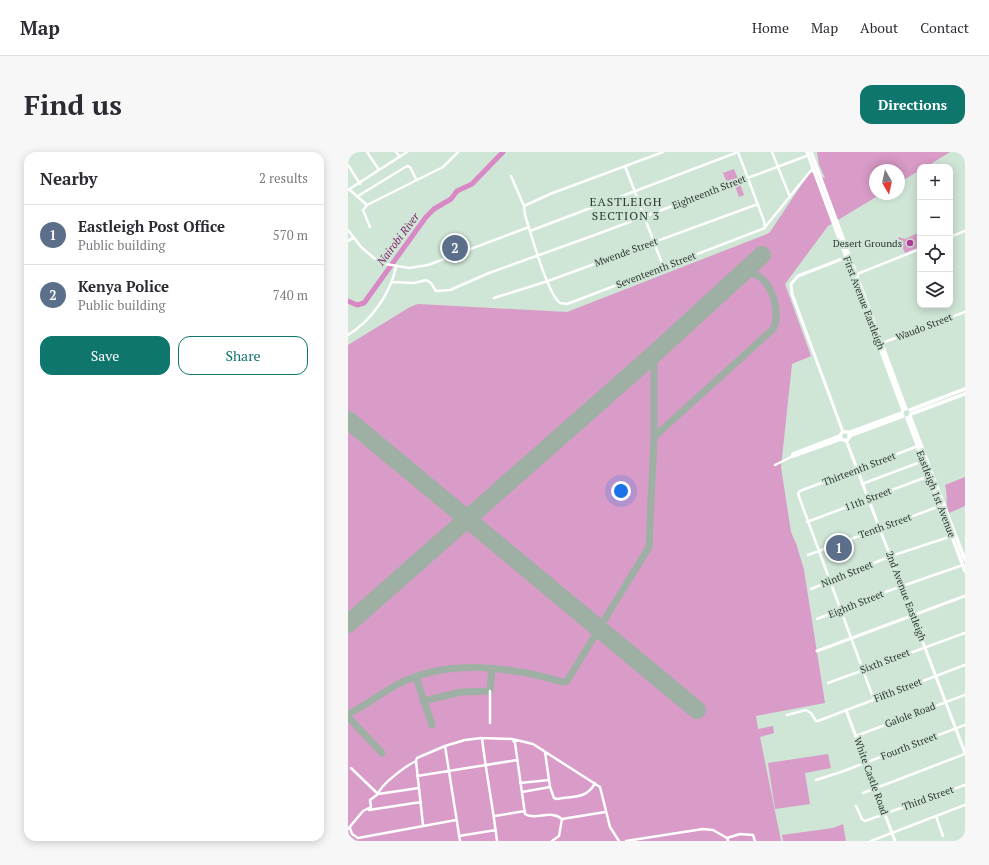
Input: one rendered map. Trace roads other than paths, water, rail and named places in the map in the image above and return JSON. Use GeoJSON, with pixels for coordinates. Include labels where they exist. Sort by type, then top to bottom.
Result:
{"type":"FeatureCollection","features":[{"type":"Feature","properties":{"kind":"main road","name":"First Avenue Eastleigh"},"geometry":{"type":"LineString","coordinates":[[810,153],[813,168],[906,413]]}},
{"type":"Feature","properties":{"kind":"main road","name":"First Avenue Eastleigh"},"geometry":{"type":"LineString","coordinates":[[810,153],[857,274],[906,413]]}},
{"type":"Feature","properties":{"kind":"main road"},"geometry":{"type":"LineString","coordinates":[[793,456],[793,454],[841,437],[843,432],[849,434],[965,389]]}},
{"type":"Feature","properties":{"kind":"main road"},"geometry":{"type":"LineString","coordinates":[[906,413],[965,394]]}},
{"type":"Feature","properties":{"kind":"main road","name":"Eastleigh 1st Avenue"},"geometry":{"type":"LineString","coordinates":[[906,413],[965,571]]}},
{"type":"Feature","properties":{"kind":"main road","name":"Eastleigh 1st Avenue"},"geometry":{"type":"LineString","coordinates":[[906,413],[963,551],[965,560]]}},
{"type":"Feature","properties":{"kind":"main road"},"geometry":{"type":"LineString","coordinates":[[841,437],[846,440],[849,434]]}},
{"type":"Feature","properties":{"kind":"street"},"geometry":{"type":"LineString","coordinates":[[367,152],[379,170]]}},
{"type":"Feature","properties":{"kind":"street"},"geometry":{"type":"LineString","coordinates":[[396,152],[400,157]]}},
{"type":"Feature","properties":{"kind":"street"},"geometry":{"type":"LineString","coordinates":[[367,205],[349,190],[407,152]]}},
{"type":"Feature","properties":{"kind":"street"},"geometry":{"type":"LineString","coordinates":[[370,227],[362,210],[367,205],[416,179],[443,167],[458,152]]}},
{"type":"Feature","properties":{"kind":"street"},"geometry":{"type":"LineString","coordinates":[[524,206],[538,199],[663,152]]}},
{"type":"Feature","properties":{"kind":"street"},"geometry":{"type":"LineString","coordinates":[[348,230],[353,238],[370,256],[380,263],[395,267],[409,268],[428,265],[635,191],[738,152],[765,226]]}},
{"type":"Feature","properties":{"kind":"street"},"geometry":{"type":"LineString","coordinates":[[772,152],[790,197]]}},
{"type":"Feature","properties":{"kind":"street","name":"Eighteenth Street"},"geometry":{"type":"LineString","coordinates":[[392,282],[414,283],[426,280],[431,283],[436,291],[450,290],[489,273],[644,217],[810,153]]}},
{"type":"Feature","properties":{"kind":"street"},"geometry":{"type":"LineString","coordinates":[[348,165],[360,184]]}},
{"type":"Feature","properties":{"kind":"street"},"geometry":{"type":"LineString","coordinates":[[358,196],[407,166],[410,167],[416,179]]}},
{"type":"Feature","properties":{"kind":"street"},"geometry":{"type":"LineString","coordinates":[[625,166],[663,267]]}},
{"type":"Feature","properties":{"kind":"street","name":"Seventeenth Street"},"geometry":{"type":"LineString","coordinates":[[548,281],[553,294],[560,303],[567,304],[763,230],[813,168]]}},
{"type":"Feature","properties":{"kind":"street"},"geometry":{"type":"LineString","coordinates":[[511,176],[524,206],[523,209],[548,281]]}},
{"type":"Feature","properties":{"kind":"street","name":"Mwende Street"},"geometry":{"type":"LineString","coordinates":[[494,298],[548,281],[758,204]]}},
{"type":"Feature","properties":{"kind":"street"},"geometry":{"type":"LineString","coordinates":[[952,236],[965,231]]}},
{"type":"Feature","properties":{"kind":"street"},"geometry":{"type":"LineString","coordinates":[[348,241],[353,238]]}},
{"type":"Feature","properties":{"kind":"street"},"geometry":{"type":"LineString","coordinates":[[857,274],[917,250]]}},
{"type":"Feature","properties":{"kind":"street"},"geometry":{"type":"LineString","coordinates":[[843,432],[792,294],[791,284],[798,276],[847,257]]}},
{"type":"Feature","properties":{"kind":"street"},"geometry":{"type":"LineString","coordinates":[[348,335],[364,324],[385,296],[392,282],[395,267]]}},
{"type":"Feature","properties":{"kind":"street","name":"Waudo Street"},"geometry":{"type":"LineString","coordinates":[[882,343],[965,312]]}},
{"type":"Feature","properties":{"kind":"street","name":"2nd Avenue Eastleigh"},"geometry":{"type":"LineString","coordinates":[[846,440],[965,754]]}},
{"type":"Feature","properties":{"kind":"street","name":"Thirteenth Street"},"geometry":{"type":"LineString","coordinates":[[807,522],[798,497],[800,491],[918,446]]}},
{"type":"Feature","properties":{"kind":"street"},"geometry":{"type":"LineString","coordinates":[[775,465],[793,456]]}},
{"type":"Feature","properties":{"kind":"street"},"geometry":{"type":"LineString","coordinates":[[862,484],[923,460]]}},
{"type":"Feature","properties":{"kind":"street","name":"11th Street"},"geometry":{"type":"LineString","coordinates":[[807,522],[929,476]]}},
{"type":"Feature","properties":{"kind":"street","name":"Tenth Street"},"geometry":{"type":"LineString","coordinates":[[808,555],[940,506]]}},
{"type":"Feature","properties":{"kind":"street"},"geometry":{"type":"LineString","coordinates":[[807,522],[874,700]]}},
{"type":"Feature","properties":{"kind":"street","name":"Ninth Street"},"geometry":{"type":"LineString","coordinates":[[811,588],[891,556],[952,536]]}},
{"type":"Feature","properties":{"kind":"street","name":"Eighth Street"},"geometry":{"type":"LineString","coordinates":[[818,619],[902,586],[963,565]]}},
{"type":"Feature","properties":{"kind":"street"},"geometry":{"type":"LineString","coordinates":[[817,651],[965,596]]}},
{"type":"Feature","properties":{"kind":"street","name":"Sixth Street"},"geometry":{"type":"LineString","coordinates":[[828,683],[965,632]]}},
{"type":"Feature","properties":{"kind":"street","name":"Fifth Street"},"geometry":{"type":"LineString","coordinates":[[787,715],[806,710],[811,713],[816,721],[965,665]]}},
{"type":"Feature","properties":{"kind":"street"},"geometry":{"type":"LineString","coordinates":[[490,691],[490,723]]}},
{"type":"Feature","properties":{"kind":"street","name":"Galole Road"},"geometry":{"type":"LineString","coordinates":[[856,736],[965,695]]}},
{"type":"Feature","properties":{"kind":"street","name":"White Castle Road"},"geometry":{"type":"LineString","coordinates":[[846,710],[895,841]]}},
{"type":"Feature","properties":{"kind":"street","name":"Fourth Street"},"geometry":{"type":"LineString","coordinates":[[816,780],[852,768],[965,725]]}},
{"type":"Feature","properties":{"kind":"street"},"geometry":{"type":"LineString","coordinates":[[482,738],[485,765],[495,816],[497,841]]}},
{"type":"Feature","properties":{"kind":"street"},"geometry":{"type":"LineString","coordinates":[[378,794],[380,788],[402,770],[416,761],[417,758],[465,740],[482,738],[512,739],[533,744],[600,786]]}},
{"type":"Feature","properties":{"kind":"street"},"geometry":{"type":"LineString","coordinates":[[512,739],[515,743],[520,783],[525,811],[528,816],[554,814],[562,819],[606,812]]}},
{"type":"Feature","properties":{"kind":"street"},"geometry":{"type":"LineString","coordinates":[[446,746],[448,771],[460,841]]}},
{"type":"Feature","properties":{"kind":"street"},"geometry":{"type":"LineString","coordinates":[[544,752],[550,787],[552,794],[557,799],[583,795],[600,786]]}},
{"type":"Feature","properties":{"kind":"street"},"geometry":{"type":"LineString","coordinates":[[862,793],[965,754]]}},
{"type":"Feature","properties":{"kind":"street"},"geometry":{"type":"LineString","coordinates":[[417,776],[517,760]]}},
{"type":"Feature","properties":{"kind":"street"},"geometry":{"type":"LineString","coordinates":[[416,761],[422,802],[423,825]]}},
{"type":"Feature","properties":{"kind":"street"},"geometry":{"type":"LineString","coordinates":[[351,768],[378,794]]}},
{"type":"Feature","properties":{"kind":"street"},"geometry":{"type":"LineString","coordinates":[[520,783],[549,780]]}},
{"type":"Feature","properties":{"kind":"street"},"geometry":{"type":"LineString","coordinates":[[591,791],[594,783]]}},
{"type":"Feature","properties":{"kind":"street","name":"Third Street"},"geometry":{"type":"LineString","coordinates":[[856,806],[862,819],[868,820],[965,785]]}},
{"type":"Feature","properties":{"kind":"street"},"geometry":{"type":"LineString","coordinates":[[600,786],[610,827],[619,841]]}},
{"type":"Feature","properties":{"kind":"street"},"geometry":{"type":"LineString","coordinates":[[522,792],[550,787]]}},
{"type":"Feature","properties":{"kind":"street"},"geometry":{"type":"LineString","coordinates":[[419,788],[378,794],[370,800],[370,807],[363,812],[349,828],[352,834],[358,838],[456,820]]}},
{"type":"Feature","properties":{"kind":"street"},"geometry":{"type":"LineString","coordinates":[[363,812],[422,802]]}},
{"type":"Feature","properties":{"kind":"street"},"geometry":{"type":"LineString","coordinates":[[872,841],[965,805]]}},
{"type":"Feature","properties":{"kind":"street"},"geometry":{"type":"LineString","coordinates":[[495,816],[525,811]]}},
{"type":"Feature","properties":{"kind":"street"},"geometry":{"type":"LineString","coordinates":[[936,816],[943,836]]}},
{"type":"Feature","properties":{"kind":"street"},"geometry":{"type":"LineString","coordinates":[[552,841],[559,836],[562,819]]}},
{"type":"Feature","properties":{"kind":"street"},"geometry":{"type":"LineString","coordinates":[[626,841],[703,829],[713,830],[727,839],[740,834],[752,835],[755,841]]}},
{"type":"Feature","properties":{"kind":"street"},"geometry":{"type":"LineString","coordinates":[[459,836],[496,830]]}},
{"type":"Feature","properties":{"kind":"waterway","name":"Nairobi River"},"geometry":{"type":"LineString","coordinates":[[348,301],[357,305],[364,303],[426,217],[434,209],[451,199],[457,191],[472,184],[503,152]]}},
{"type":"Feature","properties":{"kind":"place","name":"Desert Grounds"},"geometry":{"type":"Point","coordinates":[910,243]}},
{"type":"Feature","properties":{"kind":"place","name":"Kenya Police"},"geometry":{"type":"Point","coordinates":[455,248]}},
{"type":"Feature","properties":{"kind":"place","name":"Eastleigh Post Office"},"geometry":{"type":"Point","coordinates":[839,548]}},
{"type":"Feature","properties":{"kind":"district","name":"EASTLEIGH SECTION 3"},"geometry":{"type":"Point","coordinates":[626,208]}}]}
